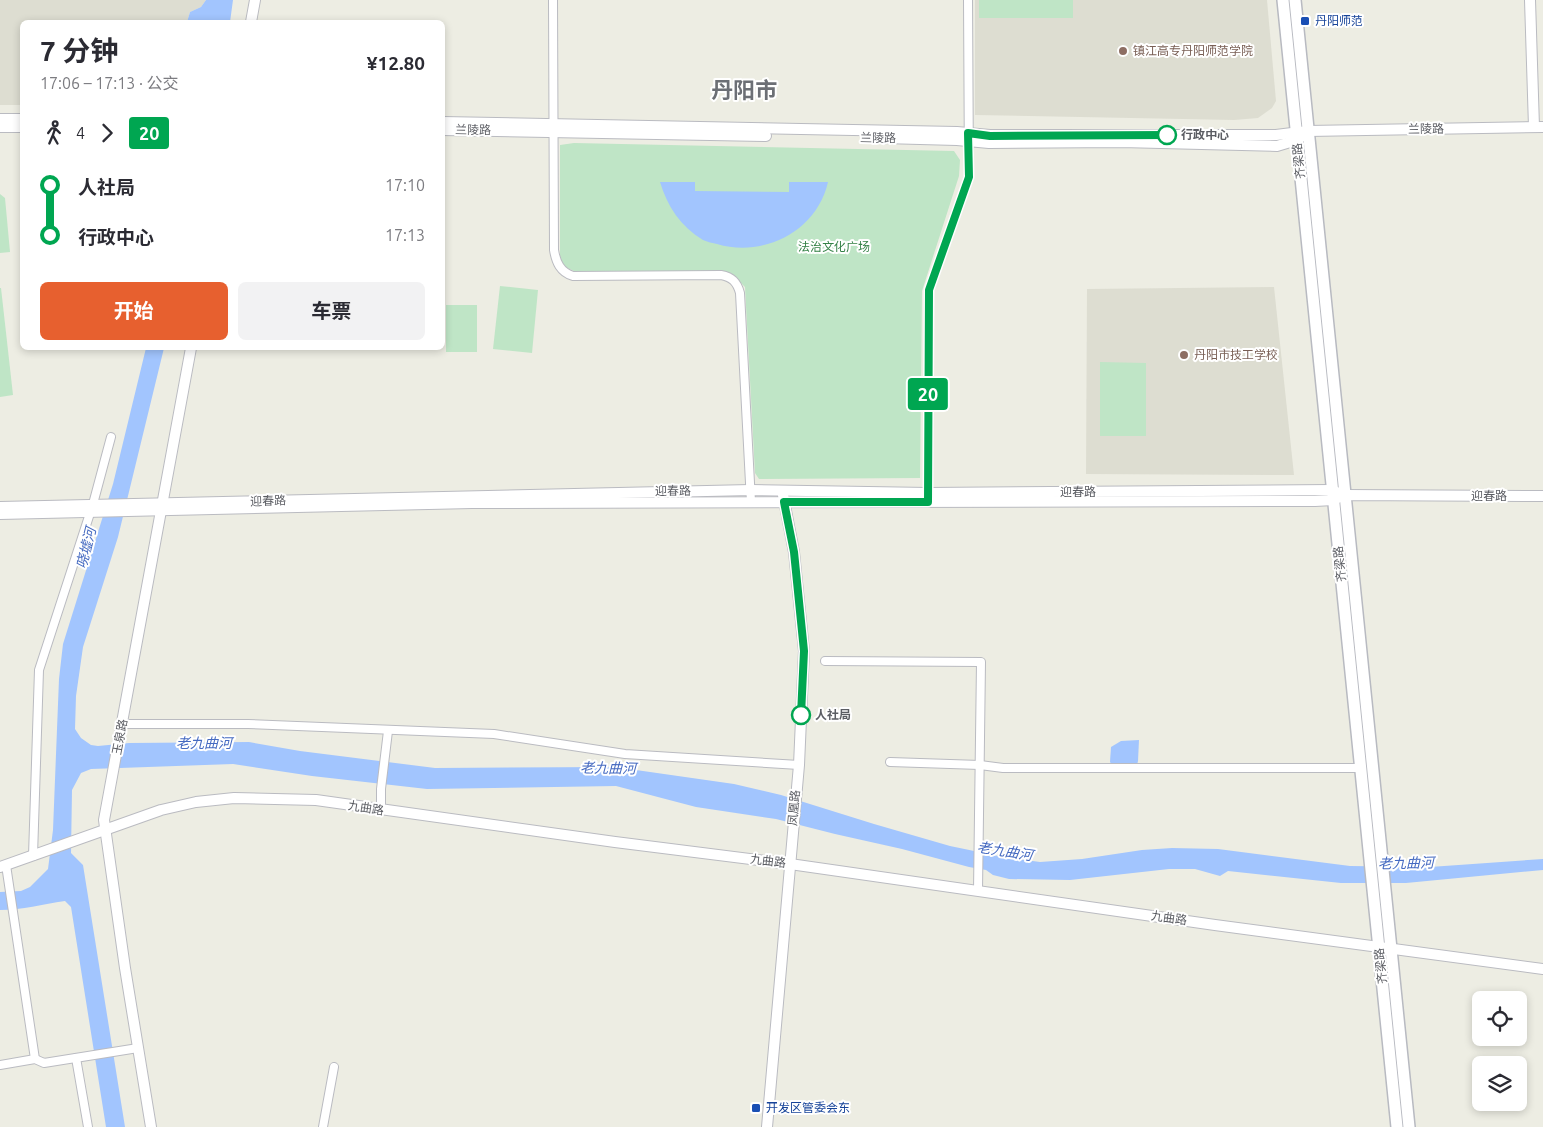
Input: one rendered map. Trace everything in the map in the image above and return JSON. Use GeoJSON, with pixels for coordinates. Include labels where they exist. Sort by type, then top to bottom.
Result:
{"type":"FeatureCollection","features":[{"type":"Feature","properties":{"kind":"main road","name":"齐梁路"},"geometry":{"type":"LineString","coordinates":[[1283,0],[1332,495],[1359,698],[1385,947],[1409,1127]]}},
{"type":"Feature","properties":{"kind":"main road","name":"齐梁路"},"geometry":{"type":"LineString","coordinates":[[1295,0],[1345,495],[1359,698],[1361,768],[1376,862]]}},
{"type":"Feature","properties":{"kind":"main road","name":"齐梁路"},"geometry":{"type":"LineString","coordinates":[[1385,947],[1397,1127]]}},
{"type":"Feature","properties":{"kind":"street"},"geometry":{"type":"LineString","coordinates":[[251,20],[255,0]]}},
{"type":"Feature","properties":{"kind":"street"},"geometry":{"type":"LineString","coordinates":[[553,0],[554,250],[556,259],[560,268],[566,274],[573,276],[721,275],[729,277],[739,287],[752,502]]}},
{"type":"Feature","properties":{"kind":"street"},"geometry":{"type":"LineString","coordinates":[[928,498],[929,290],[969,177],[968,0]]}},
{"type":"Feature","properties":{"kind":"street"},"geometry":{"type":"LineString","coordinates":[[1530,0],[1538,127]]}},
{"type":"Feature","properties":{"kind":"street"},"geometry":{"type":"LineString","coordinates":[[0,119],[20,119]]}},
{"type":"Feature","properties":{"kind":"street","name":"兰陵路"},"geometry":{"type":"LineString","coordinates":[[445,122],[554,128],[880,138],[1297,136],[1308,131],[1538,127]]}},
{"type":"Feature","properties":{"kind":"street"},"geometry":{"type":"LineString","coordinates":[[0,127],[20,127]]}},
{"type":"Feature","properties":{"kind":"street","name":"兰陵路"},"geometry":{"type":"LineString","coordinates":[[445,130],[554,128]]}},
{"type":"Feature","properties":{"kind":"street","name":"玉泉路"},"geometry":{"type":"LineString","coordinates":[[151,1127],[104,820],[191,350]]}},
{"type":"Feature","properties":{"kind":"street"},"geometry":{"type":"LineString","coordinates":[[33,856],[39,670],[96,508],[111,437]]}},
{"type":"Feature","properties":{"kind":"street","name":"迎春路"},"geometry":{"type":"LineString","coordinates":[[0,514],[232,502],[782,489],[928,498]]}},
{"type":"Feature","properties":{"kind":"street","name":"凤凰路"},"geometry":{"type":"LineString","coordinates":[[767,1127],[799,766],[804,651],[794,552],[782,489]]}},
{"type":"Feature","properties":{"kind":"street","name":"迎春路"},"geometry":{"type":"LineString","coordinates":[[162,506],[784,502],[928,498],[1332,495],[1543,496]]}},
{"type":"Feature","properties":{"kind":"street","name":"迎春路"},"geometry":{"type":"LineString","coordinates":[[0,507],[96,508]]}},
{"type":"Feature","properties":{"kind":"street"},"geometry":{"type":"LineString","coordinates":[[825,661],[980,662],[978,890]]}},
{"type":"Feature","properties":{"kind":"street"},"geometry":{"type":"LineString","coordinates":[[122,724],[248,724],[494,734],[625,754],[799,766]]}},
{"type":"Feature","properties":{"kind":"street"},"geometry":{"type":"LineString","coordinates":[[381,810],[381,789],[388,731]]}},
{"type":"Feature","properties":{"kind":"street"},"geometry":{"type":"LineString","coordinates":[[890,762],[980,765],[1003,768],[1361,768]]}},
{"type":"Feature","properties":{"kind":"street","name":"九曲路"},"geometry":{"type":"LineString","coordinates":[[3,866],[161,810],[196,802],[234,798],[316,800],[1543,969]]}},
{"type":"Feature","properties":{"kind":"street"},"geometry":{"type":"LineString","coordinates":[[3,866],[9,886],[35,1059]]}},
{"type":"Feature","properties":{"kind":"street"},"geometry":{"type":"LineString","coordinates":[[0,1065],[35,1059],[44,1063],[138,1048]]}},
{"type":"Feature","properties":{"kind":"street"},"geometry":{"type":"LineString","coordinates":[[76,1058],[88,1127]]}},
{"type":"Feature","properties":{"kind":"street"},"geometry":{"type":"LineString","coordinates":[[323,1127],[334,1067]]}},
{"type":"Feature","properties":{"kind":"shaded area"},"geometry":{"type":"Polygon","coordinates":[[[0,0],[206,0],[201,7],[190,12],[188,20],[20,20],[20,105],[0,105],[0,0]]]}},
{"type":"Feature","properties":{"kind":"shaded area","name":"镇江高专丹阳师范学院"},"geometry":{"type":"Polygon","coordinates":[[[975,0],[1267,0],[1276,101],[1272,108],[1258,118],[1234,120],[975,115],[975,0]]]}},
{"type":"Feature","properties":{"kind":"shaded area","name":"丹阳市技工学校"},"geometry":{"type":"Polygon","coordinates":[[[1274,287],[1294,475],[1086,474],[1087,289],[1274,287]]]}},
{"type":"Feature","properties":{"kind":"green space"},"geometry":{"type":"Polygon","coordinates":[[[979,0],[1073,0],[1073,18],[979,18],[979,0]]]}},
{"type":"Feature","properties":{"kind":"green space","name":"法治文化广场"},"geometry":{"type":"Polygon","coordinates":[[[574,143],[954,151],[960,160],[959,176],[922,291],[920,478],[759,479],[755,473],[745,287],[732,274],[721,271],[574,271],[565,267],[560,260],[560,145],[574,143]]]}},
{"type":"Feature","properties":{"kind":"green space"},"geometry":{"type":"Polygon","coordinates":[[[0,194],[5,198],[10,252],[0,253],[0,194]]]}},
{"type":"Feature","properties":{"kind":"green space"},"geometry":{"type":"Polygon","coordinates":[[[500,286],[538,290],[532,353],[493,349],[500,286]]]}},
{"type":"Feature","properties":{"kind":"green space"},"geometry":{"type":"Polygon","coordinates":[[[0,288],[13,395],[0,397],[0,288]]]}},
{"type":"Feature","properties":{"kind":"green space"},"geometry":{"type":"Polygon","coordinates":[[[446,305],[477,305],[477,352],[446,352],[446,305]]]}},
{"type":"Feature","properties":{"kind":"green space"},"geometry":{"type":"Polygon","coordinates":[[[1100,362],[1146,363],[1146,436],[1100,436],[1100,362]]]}},
{"type":"Feature","properties":{"kind":"water"},"geometry":{"type":"Polygon","coordinates":[[[206,0],[233,0],[230,20],[188,20],[190,12],[201,7],[206,0]]]}},
{"type":"Feature","properties":{"kind":"water"},"geometry":{"type":"Polygon","coordinates":[[[660,182],[695,182],[695,191],[789,192],[789,182],[828,182],[822,199],[813,214],[786,237],[753,247],[735,247],[705,241],[688,229],[671,207],[660,182]]]}},
{"type":"Feature","properties":{"kind":"water","name":"老九曲河"},"geometry":{"type":"Polygon","coordinates":[[[146,350],[164,350],[118,537],[83,647],[76,696],[75,729],[81,738],[91,745],[249,742],[300,751],[435,768],[615,767],[734,784],[781,795],[950,846],[1003,857],[1040,862],[1172,848],[1218,849],[1350,866],[1430,867],[1543,859],[1543,870],[1406,883],[1341,883],[1228,871],[1220,876],[1195,869],[1169,869],[1070,880],[1009,879],[993,875],[986,870],[776,819],[696,807],[616,786],[427,789],[312,776],[233,764],[91,769],[81,773],[72,790],[71,853],[83,865],[125,1127],[106,1127],[71,907],[65,901],[0,910],[0,892],[21,891],[30,887],[48,869],[53,830],[59,679],[63,644],[113,484],[146,350]]]}},
{"type":"Feature","properties":{"kind":"water"},"geometry":{"type":"Polygon","coordinates":[[[1139,740],[1137,765],[1112,765],[1110,762],[1111,747],[1121,741],[1139,740]]]}},
{"type":"Feature","properties":{"kind":"bus line","name":"20"},"geometry":{"type":"LineString","coordinates":[[801,715],[804,651],[794,552],[784,502],[928,502],[929,290],[969,177],[968,133],[990,136],[1167,135]]}},
{"type":"Feature","properties":{"kind":"place","name":"丹阳师范"},"geometry":{"type":"Point","coordinates":[1305,21]}},
{"type":"Feature","properties":{"kind":"place","name":"镇江高专丹阳师范学院"},"geometry":{"type":"Point","coordinates":[1123,51]}},
{"type":"Feature","properties":{"kind":"place","name":"行政中心"},"geometry":{"type":"Point","coordinates":[1167,135]}},
{"type":"Feature","properties":{"kind":"place","name":"丹阳市技工学校"},"geometry":{"type":"Point","coordinates":[1184,355]}},
{"type":"Feature","properties":{"kind":"place","name":"人社局"},"geometry":{"type":"Point","coordinates":[801,715]}},
{"type":"Feature","properties":{"kind":"place","name":"开发区管委会东"},"geometry":{"type":"Point","coordinates":[756,1108]}},
{"type":"Feature","properties":{"kind":"district","name":"丹阳市"},"geometry":{"type":"Point","coordinates":[744,90]}},
{"type":"Feature","properties":{"kind":"water label","name":"哓墟河"},"geometry":{"type":"Point","coordinates":[86,548]}}]}
